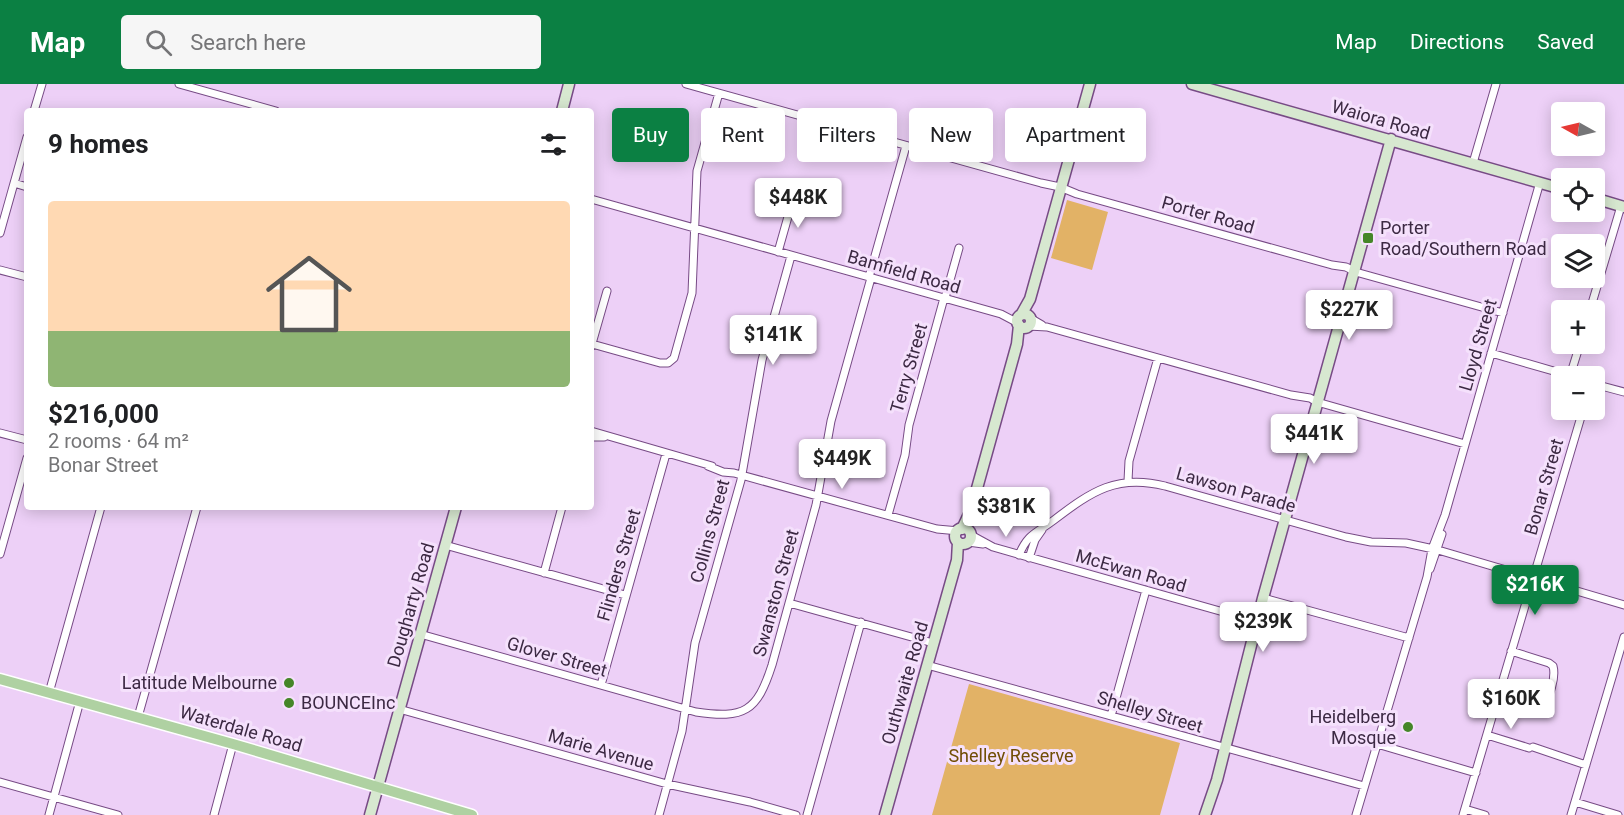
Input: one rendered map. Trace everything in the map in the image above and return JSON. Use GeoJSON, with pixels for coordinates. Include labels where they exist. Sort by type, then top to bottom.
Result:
{"type":"FeatureCollection","features":[{"type":"Feature","properties":{"kind":"main road"},"geometry":{"type":"LineString","coordinates":[[563,108],[569,84]]}},
{"type":"Feature","properties":{"kind":"main road","name":"Outhwaite Road"},"geometry":{"type":"LineString","coordinates":[[885,815],[1090,84]]}},
{"type":"Feature","properties":{"kind":"main road","name":"Waiora Road"},"geometry":{"type":"LineString","coordinates":[[1192,84],[1551,186]]}},
{"type":"Feature","properties":{"kind":"main road"},"geometry":{"type":"LineString","coordinates":[[1205,815],[1217,780],[1284,519],[1390,140]]}},
{"type":"Feature","properties":{"kind":"main road"},"geometry":{"type":"LineString","coordinates":[[1605,201],[1622,206]]}},
{"type":"Feature","properties":{"kind":"main road","name":"Dougharty Road"},"geometry":{"type":"LineString","coordinates":[[370,815],[455,510]]}},
{"type":"Feature","properties":{"kind":"main road","name":"Waterdale Road"},"geometry":{"type":"LineString","coordinates":[[0,679],[233,744],[468,814]]}},
{"type":"Feature","properties":{"kind":"main road"},"geometry":{"type":"LineString","coordinates":[[1212,815],[1217,780]]}},
{"type":"Feature","properties":{"kind":"street"},"geometry":{"type":"LineString","coordinates":[[35,108],[42,84]]}},
{"type":"Feature","properties":{"kind":"street"},"geometry":{"type":"LineString","coordinates":[[179,84],[265,108]]}},
{"type":"Feature","properties":{"kind":"street","name":"Porter Road"},"geometry":{"type":"LineString","coordinates":[[686,84],[1332,265],[1346,267],[1503,313]]}},
{"type":"Feature","properties":{"kind":"street"},"geometry":{"type":"LineString","coordinates":[[1491,84],[1491,98]]}},
{"type":"Feature","properties":{"kind":"street"},"geometry":{"type":"LineString","coordinates":[[1473,163],[1496,84]]}},
{"type":"Feature","properties":{"kind":"street"},"geometry":{"type":"LineString","coordinates":[[594,347],[660,363],[671,361],[677,350],[692,293],[698,166],[719,93]]}},
{"type":"Feature","properties":{"kind":"street","name":"Swanston Street"},"geometry":{"type":"LineString","coordinates":[[687,709],[724,715],[743,712],[749,708],[766,682],[818,496],[831,421],[906,146]]}},
{"type":"Feature","properties":{"kind":"street"},"geometry":{"type":"LineString","coordinates":[[0,232],[24,148]]}},
{"type":"Feature","properties":{"kind":"street"},"geometry":{"type":"LineString","coordinates":[[14,183],[24,186]]}},
{"type":"Feature","properties":{"kind":"street","name":"Lloyd Street"},"geometry":{"type":"LineString","coordinates":[[1356,815],[1540,183]]}},
{"type":"Feature","properties":{"kind":"street","name":"Bamfield Road"},"geometry":{"type":"LineString","coordinates":[[594,200],[1291,395],[1309,398],[1465,444]]}},
{"type":"Feature","properties":{"kind":"street"},"geometry":{"type":"LineString","coordinates":[[778,252],[793,200]]}},
{"type":"Feature","properties":{"kind":"street"},"geometry":{"type":"LineString","coordinates":[[1593,300],[1622,206]]}},
{"type":"Feature","properties":{"kind":"street","name":"Terry Street"},"geometry":{"type":"LineString","coordinates":[[888,516],[905,455],[909,425],[959,248]]}},
{"type":"Feature","properties":{"kind":"street","name":"Collins Street"},"geometry":{"type":"LineString","coordinates":[[659,815],[687,709],[695,643],[738,474],[760,367],[791,256]]}},
{"type":"Feature","properties":{"kind":"street"},"geometry":{"type":"LineString","coordinates":[[0,270],[24,276]]}},
{"type":"Feature","properties":{"kind":"street"},"geometry":{"type":"LineString","coordinates":[[594,336],[607,291]]}},
{"type":"Feature","properties":{"kind":"street"},"geometry":{"type":"LineString","coordinates":[[1491,353],[1551,370]]}},
{"type":"Feature","properties":{"kind":"street"},"geometry":{"type":"LineString","coordinates":[[1128,481],[1129,461],[1158,358]]}},
{"type":"Feature","properties":{"kind":"street"},"geometry":{"type":"LineString","coordinates":[[1605,387],[1624,392]]}},
{"type":"Feature","properties":{"kind":"street","name":"Bonar Street"},"geometry":{"type":"LineString","coordinates":[[1464,812],[1580,420]]}},
{"type":"Feature","properties":{"kind":"street","name":"McEwan Road"},"geometry":{"type":"LineString","coordinates":[[594,432],[937,529],[1029,558],[1257,621]]}},
{"type":"Feature","properties":{"kind":"street"},"geometry":{"type":"LineString","coordinates":[[0,433],[24,439]]}},
{"type":"Feature","properties":{"kind":"street","name":"McEwan Road"},"geometry":{"type":"LineString","coordinates":[[594,437],[607,437]]}},
{"type":"Feature","properties":{"kind":"street","name":"Flinders Street"},"geometry":{"type":"LineString","coordinates":[[601,685],[666,454]]}},
{"type":"Feature","properties":{"kind":"street"},"geometry":{"type":"LineString","coordinates":[[0,554],[24,469]]}},
{"type":"Feature","properties":{"kind":"street","name":"Lawson Parade"},"geometry":{"type":"LineString","coordinates":[[1019,555],[1028,538],[1093,492],[1128,481],[1157,484],[1346,537],[1371,542],[1406,543],[1435,549],[1624,605]]}},
{"type":"Feature","properties":{"kind":"street"},"geometry":{"type":"LineString","coordinates":[[49,693],[100,510]]}},
{"type":"Feature","properties":{"kind":"street"},"geometry":{"type":"LineString","coordinates":[[138,717],[196,510]]}},
{"type":"Feature","properties":{"kind":"street"},"geometry":{"type":"LineString","coordinates":[[544,573],[561,510]]}},
{"type":"Feature","properties":{"kind":"street","name":"Lawson Parade"},"geometry":{"type":"LineString","coordinates":[[1029,558],[1035,540],[1044,528]]}},
{"type":"Feature","properties":{"kind":"street"},"geometry":{"type":"LineString","coordinates":[[445,545],[626,596]]}},
{"type":"Feature","properties":{"kind":"street"},"geometry":{"type":"LineString","coordinates":[[1111,716],[1146,590]]}},
{"type":"Feature","properties":{"kind":"street"},"geometry":{"type":"LineString","coordinates":[[1263,598],[1409,638]]}},
{"type":"Feature","properties":{"kind":"street"},"geometry":{"type":"LineString","coordinates":[[789,603],[933,643]]}},
{"type":"Feature","properties":{"kind":"street"},"geometry":{"type":"LineString","coordinates":[[807,815],[861,622]]}},
{"type":"Feature","properties":{"kind":"street","name":"Glover Street"},"geometry":{"type":"LineString","coordinates":[[420,634],[687,709]]}},
{"type":"Feature","properties":{"kind":"street"},"geometry":{"type":"LineString","coordinates":[[1571,815],[1624,637]]}},
{"type":"Feature","properties":{"kind":"street"},"geometry":{"type":"LineString","coordinates":[[1498,696],[1542,706],[1546,701],[1555,674],[1554,666],[1550,663],[1511,651]]}},
{"type":"Feature","properties":{"kind":"street","name":"Shelley Street"},"geometry":{"type":"LineString","coordinates":[[927,665],[1364,786]]}},
{"type":"Feature","properties":{"kind":"street"},"geometry":{"type":"LineString","coordinates":[[49,815],[80,701]]}},
{"type":"Feature","properties":{"kind":"street","name":"Marie Avenue"},"geometry":{"type":"LineString","coordinates":[[399,709],[668,784],[750,802],[796,815]]}},
{"type":"Feature","properties":{"kind":"street"},"geometry":{"type":"LineString","coordinates":[[1487,735],[1586,765]]}},
{"type":"Feature","properties":{"kind":"street"},"geometry":{"type":"LineString","coordinates":[[214,815],[233,744]]}},
{"type":"Feature","properties":{"kind":"street"},"geometry":{"type":"LineString","coordinates":[[1377,744],[1476,773]]}},
{"type":"Feature","properties":{"kind":"street"},"geometry":{"type":"LineString","coordinates":[[0,782],[118,815]]}},
{"type":"Feature","properties":{"kind":"street"},"geometry":{"type":"LineString","coordinates":[[1575,802],[1618,815]]}},
{"type":"Feature","properties":{"kind":"street"},"geometry":{"type":"LineString","coordinates":[[1464,812],[1485,815]]}},
{"type":"Feature","properties":{"kind":"green space"},"geometry":{"type":"Polygon","coordinates":[[[1067,200],[1108,212],[1092,270],[1051,258],[1067,200]]]}},
{"type":"Feature","properties":{"kind":"green space","name":"Shelley Reserve"},"geometry":{"type":"Polygon","coordinates":[[[969,684],[1180,743],[1160,815],[932,815],[969,684]]]}},
{"type":"Feature","properties":{"kind":"place","name":"Porter Road/Southern Road"},"geometry":{"type":"Point","coordinates":[1368,238]}},
{"type":"Feature","properties":{"kind":"place","name":"Latitude Melbourne"},"geometry":{"type":"Point","coordinates":[289,683]}},
{"type":"Feature","properties":{"kind":"place","name":"BOUNCEInc"},"geometry":{"type":"Point","coordinates":[289,703]}},
{"type":"Feature","properties":{"kind":"place","name":"Heidelberg Mosque"},"geometry":{"type":"Point","coordinates":[1408,727]}}]}
